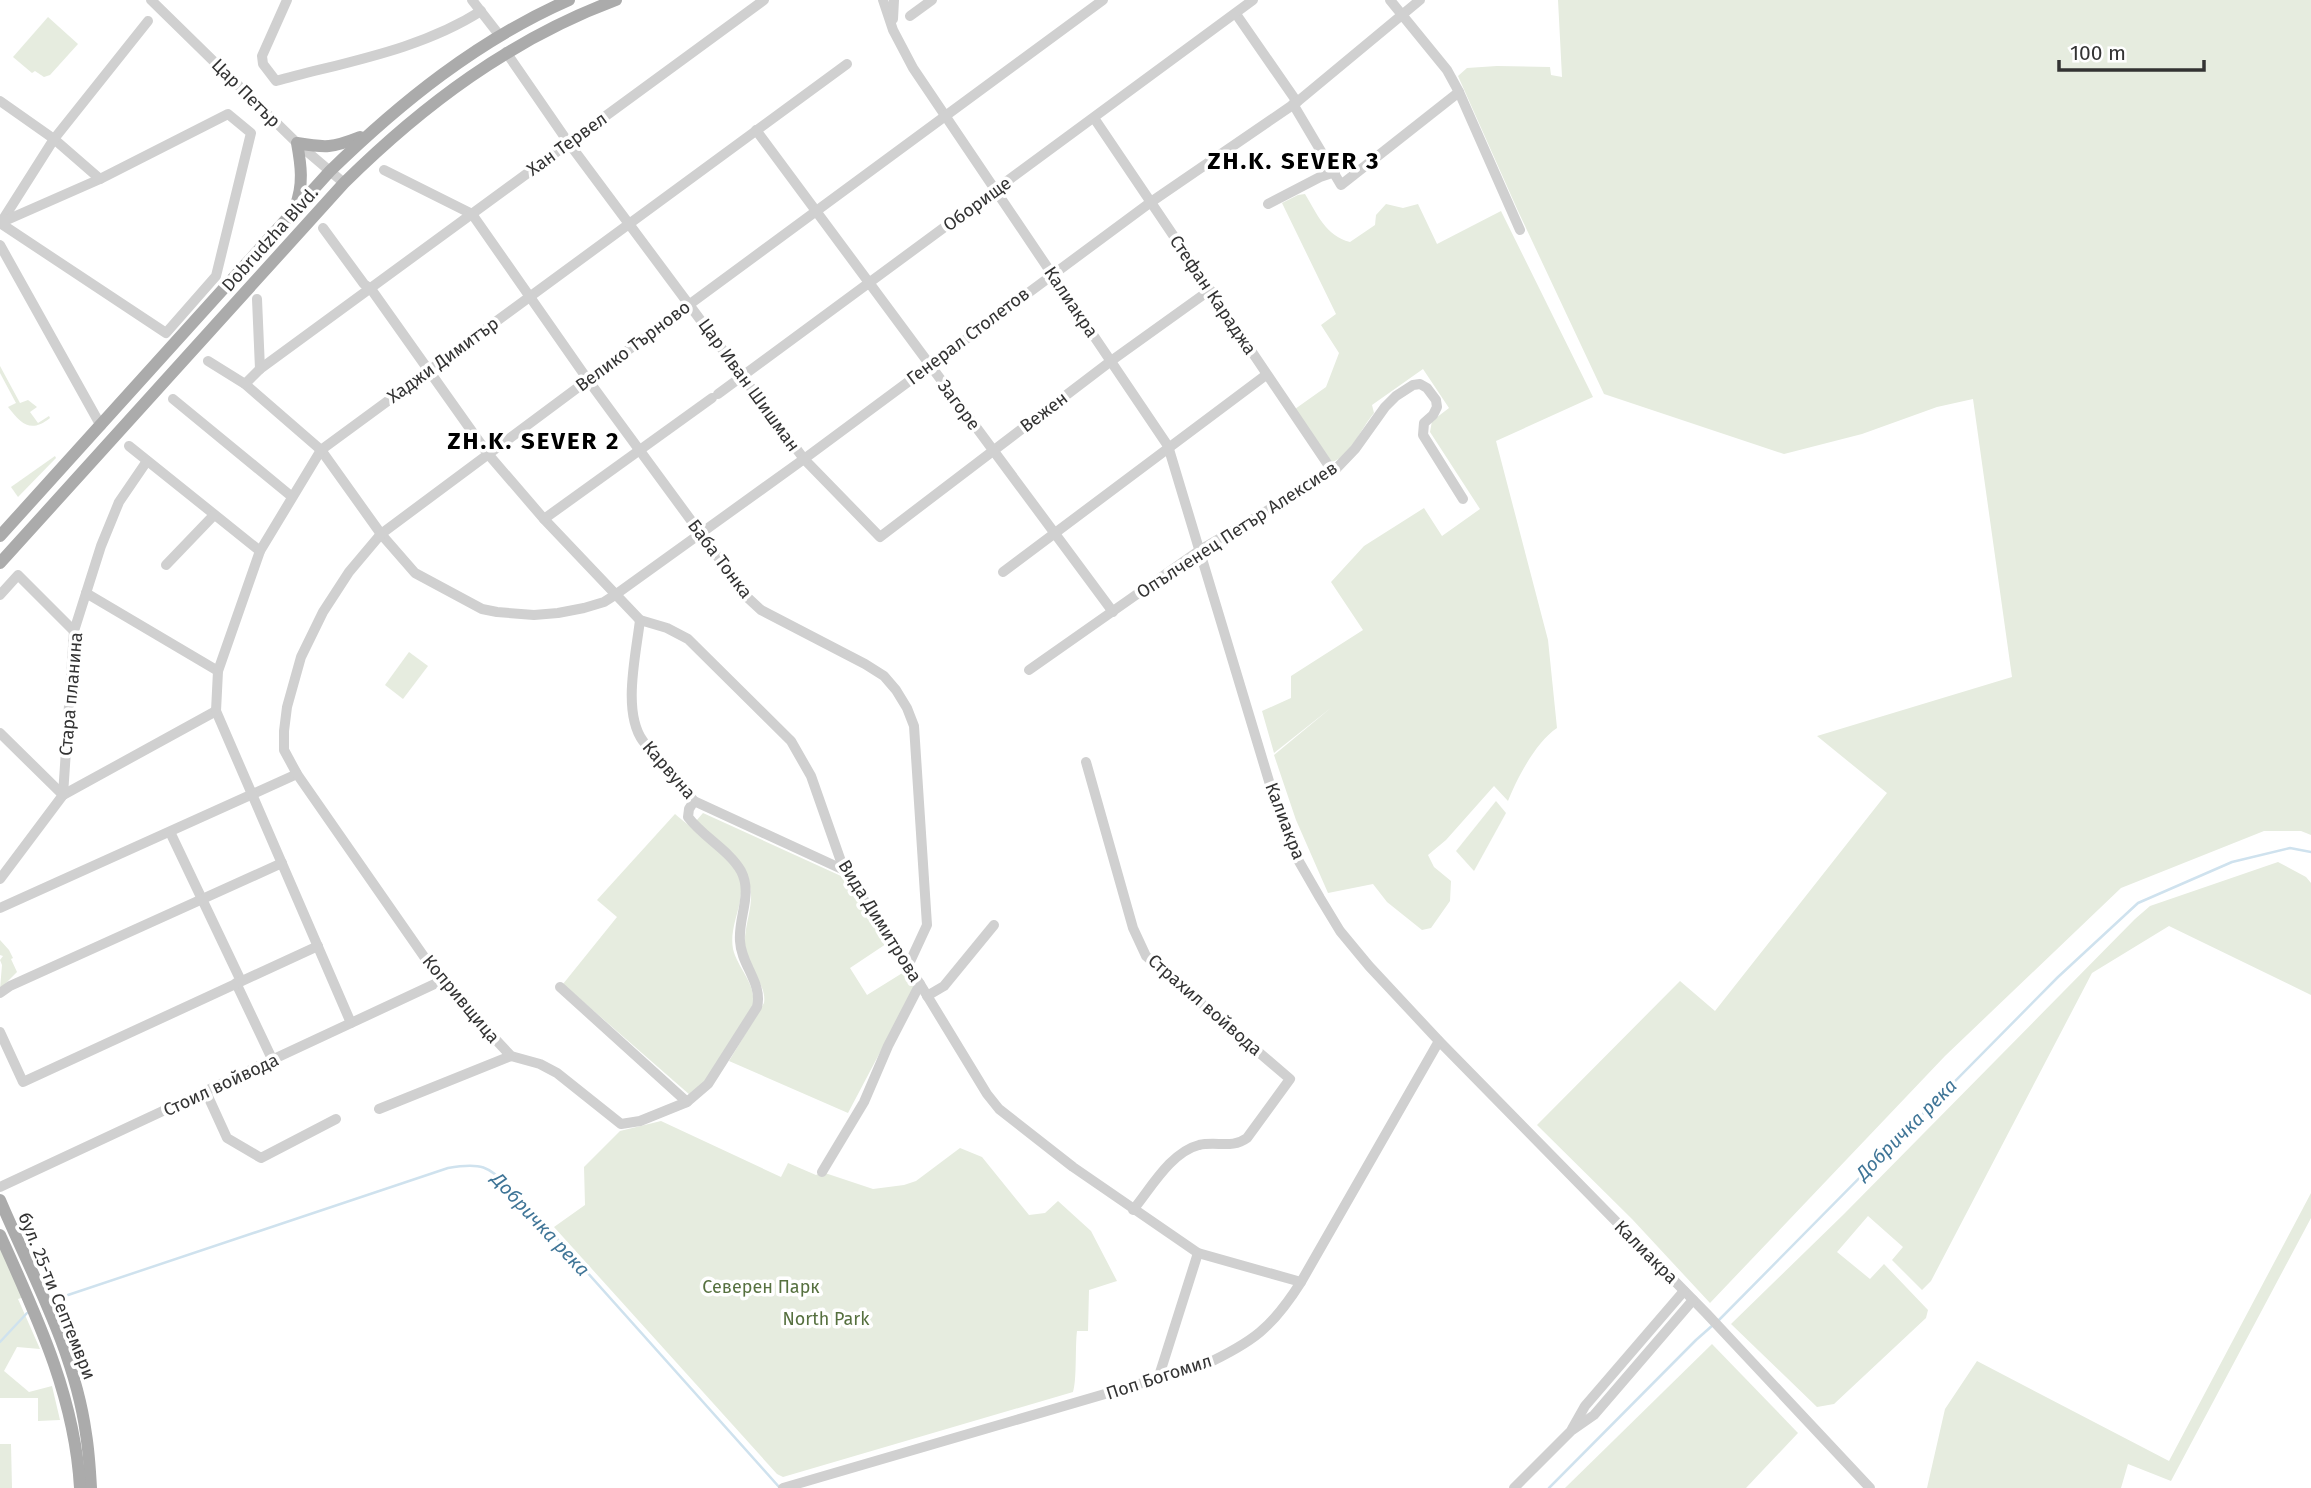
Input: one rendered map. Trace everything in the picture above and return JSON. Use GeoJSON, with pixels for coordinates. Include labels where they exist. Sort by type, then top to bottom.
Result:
{"type":"FeatureCollection","features":[{"type":"Feature","properties":{"kind":"main road","name":"Dobrudzha Blvd."},"geometry":{"type":"LineString","coordinates":[[0,536],[330,171],[367,135],[441,75],[500,36],[569,0]]}},
{"type":"Feature","properties":{"kind":"main road","name":"Dobrudzha Blvd."},"geometry":{"type":"LineString","coordinates":[[0,563],[344,183],[421,112],[506,52],[566,20],[616,0]]}},
{"type":"Feature","properties":{"kind":"main road"},"geometry":{"type":"LineString","coordinates":[[292,215],[301,186],[302,165],[297,143],[323,148],[367,135]]}},
{"type":"Feature","properties":{"kind":"main road","name":"бул. 25-ти Септември"},"geometry":{"type":"LineString","coordinates":[[0,1200],[59,1336],[75,1386],[86,1432],[91,1488]]}},
{"type":"Feature","properties":{"kind":"main road","name":"бул. 25-ти Септември"},"geometry":{"type":"LineString","coordinates":[[0,1235],[47,1340],[63,1388],[74,1435],[80,1488]]}},
{"type":"Feature","properties":{"kind":"street","name":"Цар Петър"},"geometry":{"type":"LineString","coordinates":[[151,0],[297,143],[344,183]]}},
{"type":"Feature","properties":{"kind":"street"},"geometry":{"type":"LineString","coordinates":[[288,0],[262,56],[263,64],[276,81],[426,40],[459,26],[481,11]]}},
{"type":"Feature","properties":{"kind":"street"},"geometry":{"type":"LineString","coordinates":[[472,0],[500,36]]}},
{"type":"Feature","properties":{"kind":"street","name":"Хан Тервел"},"geometry":{"type":"LineString","coordinates":[[245,384],[260,369],[764,0]]}},
{"type":"Feature","properties":{"kind":"street","name":"Калиакра"},"geometry":{"type":"LineString","coordinates":[[883,0],[893,30],[913,68],[1168,446],[1278,811],[1297,858],[1340,931],[1438,1041],[1706,1313],[1870,1488]]}},
{"type":"Feature","properties":{"kind":"street","name":"Калиакра"},"geometry":{"type":"LineString","coordinates":[[893,30],[894,0]]}},
{"type":"Feature","properties":{"kind":"street"},"geometry":{"type":"LineString","coordinates":[[910,16],[932,0]]}},
{"type":"Feature","properties":{"kind":"street","name":"Велико Търново"},"geometry":{"type":"LineString","coordinates":[[297,774],[284,750],[284,730],[287,707],[301,657],[323,612],[349,572],[381,534],[1103,0]]}},
{"type":"Feature","properties":{"kind":"street","name":"Оборище"},"geometry":{"type":"LineString","coordinates":[[544,519],[743,376],[1253,0]]}},
{"type":"Feature","properties":{"kind":"street"},"geometry":{"type":"LineString","coordinates":[[1390,0],[1447,70],[1460,92],[1520,230]]}},
{"type":"Feature","properties":{"kind":"street","name":"Генерал Столетов"},"geometry":{"type":"LineString","coordinates":[[208,360],[245,384],[321,450],[381,534],[415,573],[482,609],[534,615],[594,605],[615,595],[1151,202],[1295,103],[1420,0]]}},
{"type":"Feature","properties":{"kind":"street"},"geometry":{"type":"LineString","coordinates":[[1236,14],[1295,103],[1341,185],[1460,92]]}},
{"type":"Feature","properties":{"kind":"street"},"geometry":{"type":"LineString","coordinates":[[0,223],[54,139],[148,21]]}},
{"type":"Feature","properties":{"kind":"street","name":"Цар Иван Шишман"},"geometry":{"type":"LineString","coordinates":[[506,52],[628,224],[804,459],[880,537]]}},
{"type":"Feature","properties":{"kind":"street","name":"Хаджи Димитър"},"geometry":{"type":"LineString","coordinates":[[351,1023],[216,711],[218,671],[260,551],[321,450],[847,64]]}},
{"type":"Feature","properties":{"kind":"street"},"geometry":{"type":"LineString","coordinates":[[0,101],[54,139],[100,179]]}},
{"type":"Feature","properties":{"kind":"street"},"geometry":{"type":"LineString","coordinates":[[228,114],[251,134],[216,276],[166,333],[0,223],[100,179],[228,114]]}},
{"type":"Feature","properties":{"kind":"street","name":"Стефан Караджа"},"geometry":{"type":"LineString","coordinates":[[1094,118],[1333,472]]}},
{"type":"Feature","properties":{"kind":"street","name":"Загоре"},"geometry":{"type":"LineString","coordinates":[[756,130],[1113,612]]}},
{"type":"Feature","properties":{"kind":"street"},"geometry":{"type":"LineString","coordinates":[[384,170],[472,214]]}},
{"type":"Feature","properties":{"kind":"street"},"geometry":{"type":"LineString","coordinates":[[1268,204],[1335,172]]}},
{"type":"Feature","properties":{"kind":"street","name":"Баба Тонка"},"geometry":{"type":"LineString","coordinates":[[472,214],[748,598],[761,610],[874,670],[896,690],[914,726],[927,925],[908,966]]}},
{"type":"Feature","properties":{"kind":"street"},"geometry":{"type":"LineString","coordinates":[[323,228],[370,289]]}},
{"type":"Feature","properties":{"kind":"street"},"geometry":{"type":"LineString","coordinates":[[0,245],[101,426]]}},
{"type":"Feature","properties":{"kind":"street","name":"Вида Димитрова"},"geometry":{"type":"LineString","coordinates":[[370,289],[488,454],[544,519],[640,620],[667,628],[688,639],[791,741],[811,776],[844,870],[999,1109],[1073,1167],[1198,1253],[1301,1282]]}},
{"type":"Feature","properties":{"kind":"street","name":"Вежен"},"geometry":{"type":"LineString","coordinates":[[880,537],[1111,361],[1210,290]]}},
{"type":"Feature","properties":{"kind":"street"},"geometry":{"type":"LineString","coordinates":[[257,299],[260,369]]}},
{"type":"Feature","properties":{"kind":"street"},"geometry":{"type":"LineString","coordinates":[[1003,572],[1266,375]]}},
{"type":"Feature","properties":{"kind":"street","name":"Опълченец Петър Алексиев"},"geometry":{"type":"LineString","coordinates":[[1029,670],[1200,550],[1333,472],[1355,449],[1396,396],[1413,385],[1420,384],[1427,388],[1436,400],[1437,407],[1424,423],[1423,435],[1463,499]]}},
{"type":"Feature","properties":{"kind":"street"},"geometry":{"type":"LineString","coordinates":[[173,399],[291,496]]}},
{"type":"Feature","properties":{"kind":"street"},"geometry":{"type":"LineString","coordinates":[[129,446],[260,551]]}},
{"type":"Feature","properties":{"kind":"street","name":"Стара планина"},"geometry":{"type":"LineString","coordinates":[[63,795],[74,631],[119,502],[147,461]]}},
{"type":"Feature","properties":{"kind":"street"},"geometry":{"type":"LineString","coordinates":[[166,565],[214,515]]}},
{"type":"Feature","properties":{"kind":"street"},"geometry":{"type":"LineString","coordinates":[[0,595],[18,575],[74,631]]}},
{"type":"Feature","properties":{"kind":"street"},"geometry":{"type":"LineString","coordinates":[[86,593],[218,671]]}},
{"type":"Feature","properties":{"kind":"street","name":"Карвуна"},"geometry":{"type":"LineString","coordinates":[[640,620],[632,702],[633,723],[643,741],[694,801],[844,870]]}},
{"type":"Feature","properties":{"kind":"street"},"geometry":{"type":"LineString","coordinates":[[0,879],[63,795],[216,711]]}},
{"type":"Feature","properties":{"kind":"street"},"geometry":{"type":"LineString","coordinates":[[0,733],[63,795]]}},
{"type":"Feature","properties":{"kind":"street","name":"Страхил войвода"},"geometry":{"type":"LineString","coordinates":[[1086,761],[1133,928],[1146,956],[1290,1079],[1247,1138],[1239,1144],[1207,1144],[1188,1149],[1164,1171],[1133,1210]]}},
{"type":"Feature","properties":{"kind":"street"},"geometry":{"type":"LineString","coordinates":[[0,908],[297,774]]}},
{"type":"Feature","properties":{"kind":"street","name":"Копривщица"},"geometry":{"type":"LineString","coordinates":[[297,774],[441,981],[510,1056],[540,1064],[557,1073],[621,1124],[640,1121],[687,1102],[708,1084],[760,998],[759,990],[744,960],[739,939],[746,896],[745,882],[735,863],[688,817],[694,801]]}},
{"type":"Feature","properties":{"kind":"street"},"geometry":{"type":"LineString","coordinates":[[170,832],[273,1060]]}},
{"type":"Feature","properties":{"kind":"street"},"geometry":{"type":"LineString","coordinates":[[0,993],[10,986],[282,863]]}},
{"type":"Feature","properties":{"kind":"street"},"geometry":{"type":"LineString","coordinates":[[927,996],[944,986],[994,925]]}},
{"type":"Feature","properties":{"kind":"street"},"geometry":{"type":"LineString","coordinates":[[0,1032],[23,1082],[318,946]]}},
{"type":"Feature","properties":{"kind":"street","name":"Стоил войвода"},"geometry":{"type":"LineString","coordinates":[[0,1187],[441,981]]}},
{"type":"Feature","properties":{"kind":"street"},"geometry":{"type":"LineString","coordinates":[[822,1172],[864,1102],[888,1046],[920,984]]}},
{"type":"Feature","properties":{"kind":"street"},"geometry":{"type":"LineString","coordinates":[[560,987],[687,1102]]}},
{"type":"Feature","properties":{"kind":"street","name":"Поп Богомил"},"geometry":{"type":"LineString","coordinates":[[783,1488],[1204,1365],[1232,1352],[1257,1335],[1282,1312],[1301,1282],[1438,1041]]}},
{"type":"Feature","properties":{"kind":"street"},"geometry":{"type":"LineString","coordinates":[[379,1109],[510,1056]]}},
{"type":"Feature","properties":{"kind":"street"},"geometry":{"type":"LineString","coordinates":[[206,1092],[228,1138],[261,1158],[336,1119]]}},
{"type":"Feature","properties":{"kind":"street"},"geometry":{"type":"LineString","coordinates":[[1158,1379],[1198,1253]]}},
{"type":"Feature","properties":{"kind":"street"},"geometry":{"type":"LineString","coordinates":[[1571,1432],[1586,1406],[1684,1291]]}},
{"type":"Feature","properties":{"kind":"street"},"geometry":{"type":"LineString","coordinates":[[1514,1488],[1571,1432],[1594,1415],[1693,1300]]}},
{"type":"Feature","properties":{"kind":"green space"},"geometry":{"type":"Polygon","coordinates":[[[1558,0],[2311,0],[2311,835],[2301,831],[2264,831],[2121,888],[1945,1056],[1710,1303],[1632,1219],[1537,1125],[1680,981],[1715,1011],[1887,793],[1817,736],[2012,677],[1973,399],[1937,407],[1862,434],[1784,454],[1604,394],[1458,76],[1467,68],[1497,66],[1550,67],[1551,75],[1562,77],[1558,0]]]}},
{"type":"Feature","properties":{"kind":"green space"},"geometry":{"type":"Polygon","coordinates":[[[48,17],[78,44],[50,75],[44,77],[35,71],[32,73],[13,57],[48,17]]]}},
{"type":"Feature","properties":{"kind":"green space"},"geometry":{"type":"Polygon","coordinates":[[[1305,194],[1328,229],[1350,242],[1375,225],[1376,215],[1386,204],[1403,208],[1418,204],[1437,244],[1501,211],[1593,397],[1496,441],[1548,640],[1557,728],[1535,751],[1508,801],[1494,786],[1446,840],[1428,855],[1434,867],[1451,881],[1450,901],[1431,928],[1422,930],[1387,902],[1373,884],[1328,893],[1296,820],[1274,755],[1332,707],[1274,753],[1262,711],[1291,698],[1291,676],[1363,630],[1331,582],[1364,546],[1424,508],[1442,536],[1480,509],[1430,432],[1432,421],[1449,408],[1423,369],[1372,405],[1374,413],[1355,441],[1345,454],[1332,462],[1295,409],[1326,387],[1339,353],[1321,325],[1336,314],[1282,203],[1305,194]]]}},
{"type":"Feature","properties":{"kind":"green space"},"geometry":{"type":"Polygon","coordinates":[[[0,366],[20,403],[28,400],[37,407],[30,412],[38,423],[49,416],[50,418],[32,426],[18,418],[8,407],[16,403],[0,373],[0,366]]]}},
{"type":"Feature","properties":{"kind":"green space"},"geometry":{"type":"Polygon","coordinates":[[[55,456],[56,458],[18,497],[11,487],[55,456]]]}},
{"type":"Feature","properties":{"kind":"green space"},"geometry":{"type":"Polygon","coordinates":[[[409,652],[428,666],[403,699],[385,685],[409,652]]]}},
{"type":"Feature","properties":{"kind":"green space"},"geometry":{"type":"Polygon","coordinates":[[[1496,801],[1506,813],[1474,871],[1456,851],[1496,801]]]}},
{"type":"Feature","properties":{"kind":"green space"},"geometry":{"type":"Polygon","coordinates":[[[703,813],[841,876],[886,944],[850,968],[867,995],[904,972],[914,988],[848,1113],[729,1061],[764,1003],[764,996],[746,953],[751,899],[746,875],[733,855],[696,821],[703,813]]]}},
{"type":"Feature","properties":{"kind":"green space"},"geometry":{"type":"Polygon","coordinates":[[[675,814],[722,854],[741,879],[732,943],[753,997],[753,1005],[725,1053],[709,1076],[690,1095],[563,984],[617,917],[597,900],[675,814]]]}},
{"type":"Feature","properties":{"kind":"green space"},"geometry":{"type":"Polygon","coordinates":[[[2278,862],[2306,877],[2311,883],[2311,995],[2169,926],[2092,973],[1931,1281],[1922,1290],[1892,1260],[1903,1247],[1868,1216],[1837,1252],[1870,1279],[1884,1264],[1928,1310],[1926,1318],[1834,1404],[1817,1407],[1731,1324],[2150,906],[2278,862]]]}},
{"type":"Feature","properties":{"kind":"green space"},"geometry":{"type":"Polygon","coordinates":[[[0,940],[9,950],[17,972],[0,989],[0,960],[3,956],[0,955],[0,940]]]}},
{"type":"Feature","properties":{"kind":"green space","name":"Северен Парк"},"geometry":{"type":"Polygon","coordinates":[[[661,1121],[781,1177],[788,1163],[816,1175],[822,1172],[873,1189],[916,1181],[960,1148],[982,1157],[1029,1215],[1045,1213],[1058,1201],[1091,1231],[1117,1281],[1089,1290],[1088,1331],[1077,1331],[1073,1392],[783,1477],[777,1474],[554,1227],[585,1205],[584,1167],[620,1131],[661,1121]]]}},
{"type":"Feature","properties":{"kind":"green space"},"geometry":{"type":"Polygon","coordinates":[[[2311,1193],[2311,1218],[2171,1481],[2128,1464],[2121,1488],[1927,1488],[1945,1409],[1977,1361],[2169,1461],[2311,1193]]]}},
{"type":"Feature","properties":{"kind":"green space"},"geometry":{"type":"Polygon","coordinates":[[[0,1246],[24,1297],[18,1299],[40,1349],[17,1347],[4,1371],[29,1392],[52,1386],[60,1420],[38,1421],[38,1398],[0,1398],[0,1246]]]}},
{"type":"Feature","properties":{"kind":"green space"},"geometry":{"type":"Polygon","coordinates":[[[1712,1344],[1798,1433],[1746,1488],[1565,1488],[1712,1344]]]}},
{"type":"Feature","properties":{"kind":"green space"},"geometry":{"type":"Polygon","coordinates":[[[0,1444],[11,1444],[12,1488],[0,1488],[0,1444]]]}},
{"type":"Feature","properties":{"kind":"waterway","name":"Добричка река"},"geometry":{"type":"LineString","coordinates":[[1718,1321],[2058,977],[2138,903],[2232,862],[2290,848],[2311,852]]}},
{"type":"Feature","properties":{"kind":"waterway","name":"Добричка река"},"geometry":{"type":"LineString","coordinates":[[62,1297],[448,1168],[480,1167],[494,1173],[518,1195],[780,1488]]}},
{"type":"Feature","properties":{"kind":"waterway","name":"Добричка река"},"geometry":{"type":"LineString","coordinates":[[0,1342],[27,1313]]}},
{"type":"Feature","properties":{"kind":"waterway","name":"Добричка река"},"geometry":{"type":"LineString","coordinates":[[1549,1488],[1713,1325]]}},
{"type":"Feature","properties":{"kind":"district","name":"ZH.K. SEVER 3"},"geometry":{"type":"Point","coordinates":[1294,161]}},
{"type":"Feature","properties":{"kind":"district","name":"ZH.K. SEVER 2"},"geometry":{"type":"Point","coordinates":[534,441]}},
{"type":"Feature","properties":{"kind":"park label","name":"North Park"},"geometry":{"type":"Point","coordinates":[826,1319]}}]}
